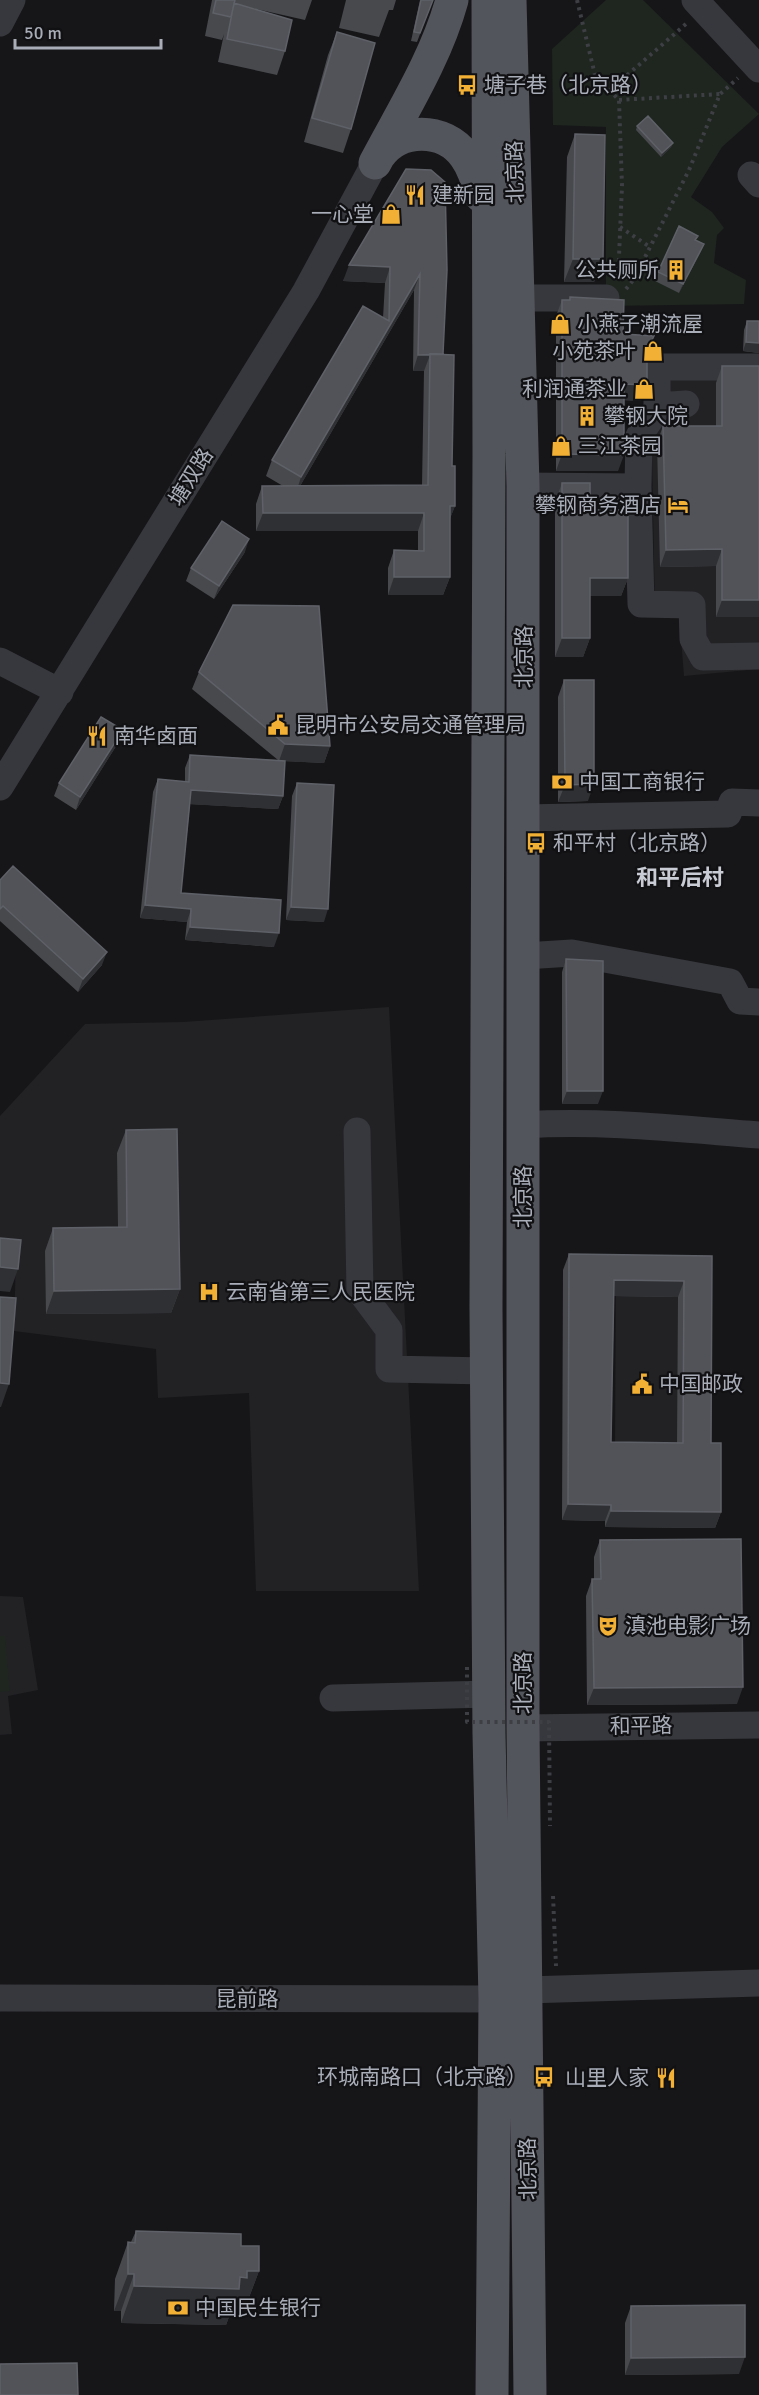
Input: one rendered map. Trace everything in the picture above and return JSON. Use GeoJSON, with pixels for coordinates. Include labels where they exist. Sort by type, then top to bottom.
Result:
{"type":"FeatureCollection","features":[{"type":"Feature","properties":{"kind":"main road"},"geometry":{"type":"LineString","coordinates":[[375,163],[421,76],[446,22],[452,0]]}},
{"type":"Feature","properties":{"kind":"main road","name":"北京路"},"geometry":{"type":"LineString","coordinates":[[488,0],[487,1362],[489,1695],[495,1999],[492,2395]]}},
{"type":"Feature","properties":{"kind":"main road","name":"北京路"},"geometry":{"type":"LineString","coordinates":[[510,0],[523,486],[524,1728],[542,1990],[530,2395]]}},
{"type":"Feature","properties":{"kind":"main road"},"geometry":{"type":"LineString","coordinates":[[375,163],[390,144],[407,136],[425,134],[448,141],[465,156],[480,189],[487,219]]}},
{"type":"Feature","properties":{"kind":"street"},"geometry":{"type":"LineString","coordinates":[[0,23],[12,0]]}},
{"type":"Feature","properties":{"kind":"street"},"geometry":{"type":"LineString","coordinates":[[699,4],[757,66]]}},
{"type":"Feature","properties":{"kind":"street","name":"塘双路"},"geometry":{"type":"LineString","coordinates":[[0,787],[306,291],[375,163]]}},
{"type":"Feature","properties":{"kind":"street"},"geometry":{"type":"LineString","coordinates":[[518,298],[612,297]]}},
{"type":"Feature","properties":{"kind":"street"},"geometry":{"type":"LineString","coordinates":[[752,369],[657,367],[657,405],[654,414],[639,436],[638,487],[641,604],[692,605],[693,639],[704,657],[759,656]]}},
{"type":"Feature","properties":{"kind":"street"},"geometry":{"type":"LineString","coordinates":[[657,405],[686,405]]}},
{"type":"Feature","properties":{"kind":"street"},"geometry":{"type":"LineString","coordinates":[[523,486],[638,487]]}},
{"type":"Feature","properties":{"kind":"street"},"geometry":{"type":"LineString","coordinates":[[0,662],[60,692]]}},
{"type":"Feature","properties":{"kind":"street"},"geometry":{"type":"LineString","coordinates":[[523,818],[728,814],[732,802],[759,803]]}},
{"type":"Feature","properties":{"kind":"street"},"geometry":{"type":"LineString","coordinates":[[524,956],[572,953],[665,969],[730,982],[740,1001],[759,1002]]}},
{"type":"Feature","properties":{"kind":"street"},"geometry":{"type":"LineString","coordinates":[[524,1125],[556,1123],[620,1125],[759,1135]]}},
{"type":"Feature","properties":{"kind":"street"},"geometry":{"type":"LineString","coordinates":[[357,1131],[360,1291],[388,1330],[389,1360],[487,1362]]}},
{"type":"Feature","properties":{"kind":"street"},"geometry":{"type":"LineString","coordinates":[[333,1698],[489,1695]]}},
{"type":"Feature","properties":{"kind":"street","name":"和平路"},"geometry":{"type":"LineString","coordinates":[[524,1728],[759,1725]]}},
{"type":"Feature","properties":{"kind":"street"},"geometry":{"type":"LineString","coordinates":[[542,1990],[759,1983]]}},
{"type":"Feature","properties":{"kind":"street","name":"昆前路"},"geometry":{"type":"LineString","coordinates":[[0,1998],[495,1999]]}},
{"type":"Feature","properties":{"kind":"path"},"geometry":{"type":"LineString","coordinates":[[577,0],[595,75],[620,100],[622,186],[612,297]]}},
{"type":"Feature","properties":{"kind":"path"},"geometry":{"type":"LineString","coordinates":[[610,90],[699,4]]}},
{"type":"Feature","properties":{"kind":"path"},"geometry":{"type":"LineString","coordinates":[[612,297],[634,279],[689,170],[720,94],[757,66]]}},
{"type":"Feature","properties":{"kind":"path"},"geometry":{"type":"LineString","coordinates":[[620,100],[720,94]]}},
{"type":"Feature","properties":{"kind":"path"},"geometry":{"type":"LineString","coordinates":[[620,227],[650,247]]}},
{"type":"Feature","properties":{"kind":"path"},"geometry":{"type":"LineString","coordinates":[[466,1667],[467,1722],[549,1722],[550,1838]]}},
{"type":"Feature","properties":{"kind":"path"},"geometry":{"type":"LineString","coordinates":[[542,1990],[552,1884]]}},
{"type":"Feature","properties":{"kind":"shaded area"},"geometry":{"type":"Polygon","coordinates":[[[606,0],[643,0],[759,114],[722,147],[691,197],[712,212],[724,228],[717,235],[714,263],[746,280],[744,304],[606,306],[606,127],[553,125],[552,49],[606,0]]]}},
{"type":"Feature","properties":{"kind":"shaded area"},"geometry":{"type":"Polygon","coordinates":[[[759,356],[759,669],[684,676],[679,614],[655,613],[650,357],[759,356]]]}},
{"type":"Feature","properties":{"kind":"shaded area","name":"云南省第三人民医院"},"geometry":{"type":"Polygon","coordinates":[[[389,1007],[419,1591],[256,1591],[249,1393],[158,1398],[156,1349],[14,1331],[16,1253],[0,1252],[0,1116],[85,1024],[183,1022],[389,1007]]]}},
{"type":"Feature","properties":{"kind":"shaded area"},"geometry":{"type":"Polygon","coordinates":[[[616,1263],[711,1264],[710,1446],[615,1445],[616,1263]]]}},
{"type":"Feature","properties":{"kind":"shaded area"},"geometry":{"type":"Polygon","coordinates":[[[0,1596],[23,1597],[38,1690],[8,1696],[12,1734],[0,1735],[0,1596]]]}},
{"type":"Feature","properties":{"kind":"shaded area"},"geometry":{"type":"Polygon","coordinates":[[[0,1636],[5,1636],[10,1691],[0,1692],[0,1636]]]}},
{"type":"Feature","properties":{"kind":"building"},"geometry":{"type":"Polygon","coordinates":[[[216,0],[235,0],[231,17],[213,13],[216,0]]]}},
{"type":"Feature","properties":{"kind":"building"},"geometry":{"type":"Polygon","coordinates":[[[421,0],[433,0],[420,33],[414,32],[421,0]]]}},
{"type":"Feature","properties":{"kind":"building"},"geometry":{"type":"Polygon","coordinates":[[[234,3],[292,20],[285,51],[227,39],[234,3]]]}},
{"type":"Feature","properties":{"kind":"building"},"geometry":{"type":"Polygon","coordinates":[[[337,32],[375,43],[351,129],[312,118],[337,32]]]}},
{"type":"Feature","properties":{"kind":"building"},"geometry":{"type":"Polygon","coordinates":[[[648,116],[673,143],[662,153],[637,126],[648,116]]]}},
{"type":"Feature","properties":{"kind":"building"},"geometry":{"type":"Polygon","coordinates":[[[575,134],[605,135],[603,259],[573,259],[575,134]]]}},
{"type":"Feature","properties":{"kind":"building"},"geometry":{"type":"Polygon","coordinates":[[[406,169],[431,170],[445,182],[447,270],[443,354],[418,355],[420,274],[301,477],[272,460],[363,306],[389,321],[390,267],[349,265],[406,169]]]}},
{"type":"Feature","properties":{"kind":"building","name":"公共厕所"},"geometry":{"type":"Polygon","coordinates":[[[679,226],[698,236],[695,240],[704,244],[683,284],[658,272],[679,226]]]}},
{"type":"Feature","properties":{"kind":"building","name":"攀钢大院"},"geometry":{"type":"Polygon","coordinates":[[[570,297],[624,300],[623,334],[654,336],[647,350],[647,385],[624,384],[624,455],[562,454],[562,300],[570,300],[570,297]]]}},
{"type":"Feature","properties":{"kind":"building"},"geometry":{"type":"Polygon","coordinates":[[[747,321],[759,321],[759,343],[746,342],[747,321]]]}},
{"type":"Feature","properties":{"kind":"building"},"geometry":{"type":"Polygon","coordinates":[[[430,354],[454,355],[452,466],[455,466],[455,506],[450,506],[450,577],[394,577],[394,550],[424,551],[424,513],[263,513],[262,486],[428,485],[430,354]]]}},
{"type":"Feature","properties":{"kind":"building"},"geometry":{"type":"Polygon","coordinates":[[[722,366],[759,366],[759,600],[722,600],[722,549],[666,550],[663,426],[722,426],[722,366]]]}},
{"type":"Feature","properties":{"kind":"building"},"geometry":{"type":"Polygon","coordinates":[[[562,483],[590,483],[590,510],[628,510],[628,578],[590,578],[590,638],[562,638],[562,483]]]}},
{"type":"Feature","properties":{"kind":"building"},"geometry":{"type":"Polygon","coordinates":[[[222,521],[249,539],[219,586],[191,568],[222,521]]]}},
{"type":"Feature","properties":{"kind":"building","name":"昆明市公安局交通管理局"},"geometry":{"type":"Polygon","coordinates":[[[233,605],[319,606],[330,746],[285,744],[199,672],[233,605]]]}},
{"type":"Feature","properties":{"kind":"building"},"geometry":{"type":"Polygon","coordinates":[[[564,680],[594,680],[594,784],[565,785],[564,680]]]}},
{"type":"Feature","properties":{"kind":"building"},"geometry":{"type":"Polygon","coordinates":[[[101,717],[123,730],[80,797],[59,783],[101,717]]]}},
{"type":"Feature","properties":{"kind":"building"},"geometry":{"type":"Polygon","coordinates":[[[190,755],[285,761],[283,796],[191,790],[181,893],[281,900],[279,933],[190,927],[191,909],[145,905],[158,779],[189,782],[190,755]]]}},
{"type":"Feature","properties":{"kind":"building"},"geometry":{"type":"Polygon","coordinates":[[[297,783],[334,785],[328,909],[291,907],[297,783]]]}},
{"type":"Feature","properties":{"kind":"building"},"geometry":{"type":"Polygon","coordinates":[[[13,866],[107,952],[83,979],[3,906],[0,909],[0,880],[13,866]]]}},
{"type":"Feature","properties":{"kind":"building"},"geometry":{"type":"Polygon","coordinates":[[[566,959],[603,961],[603,1091],[567,1091],[566,959]]]}},
{"type":"Feature","properties":{"kind":"building"},"geometry":{"type":"Polygon","coordinates":[[[177,1129],[180,1289],[54,1291],[53,1228],[127,1227],[126,1130],[177,1129]]]}},
{"type":"Feature","properties":{"kind":"building"},"geometry":{"type":"Polygon","coordinates":[[[0,1238],[21,1240],[18,1269],[0,1267],[0,1238]]]}},
{"type":"Feature","properties":{"kind":"building"},"geometry":{"type":"Polygon","coordinates":[[[569,1254],[712,1256],[711,1443],[721,1443],[721,1512],[611,1511],[611,1505],[568,1504],[569,1254]],[[614,1280],[611,1442],[683,1443],[684,1281],[614,1280]]]}},
{"type":"Feature","properties":{"kind":"building"},"geometry":{"type":"Polygon","coordinates":[[[0,1297],[16,1298],[9,1384],[0,1383],[0,1297]]]}},
{"type":"Feature","properties":{"kind":"building"},"geometry":{"type":"Polygon","coordinates":[[[741,1539],[743,1687],[594,1688],[592,1579],[601,1579],[600,1540],[741,1539]]]}},
{"type":"Feature","properties":{"kind":"building"},"geometry":{"type":"Polygon","coordinates":[[[136,2231],[241,2234],[241,2246],[259,2246],[259,2271],[247,2271],[247,2278],[240,2277],[239,2289],[134,2286],[134,2274],[128,2274],[128,2242],[135,2243],[136,2231]]]}},
{"type":"Feature","properties":{"kind":"building"},"geometry":{"type":"Polygon","coordinates":[[[745,2305],[745,2357],[631,2358],[631,2306],[745,2305]]]}},
{"type":"Feature","properties":{"kind":"building"},"geometry":{"type":"Polygon","coordinates":[[[77,2363],[78,2395],[0,2395],[0,2364],[77,2363]]]}},
{"type":"Feature","properties":{"kind":"place","name":"塘子巷（北京路）"},"geometry":{"type":"Point","coordinates":[467,85]}},
{"type":"Feature","properties":{"kind":"place","name":"建新园"},"geometry":{"type":"Point","coordinates":[415,195]}},
{"type":"Feature","properties":{"kind":"place","name":"一心堂"},"geometry":{"type":"Point","coordinates":[391,214]}},
{"type":"Feature","properties":{"kind":"place","name":"公共厕所"},"geometry":{"type":"Point","coordinates":[676,270]}},
{"type":"Feature","properties":{"kind":"place","name":"小燕子潮流屋"},"geometry":{"type":"Point","coordinates":[560,324]}},
{"type":"Feature","properties":{"kind":"place","name":"小苑茶叶"},"geometry":{"type":"Point","coordinates":[653,351]}},
{"type":"Feature","properties":{"kind":"place","name":"利润通茶业"},"geometry":{"type":"Point","coordinates":[644,389]}},
{"type":"Feature","properties":{"kind":"place","name":"攀钢大院"},"geometry":{"type":"Point","coordinates":[587,416]}},
{"type":"Feature","properties":{"kind":"place","name":"三江茶园"},"geometry":{"type":"Point","coordinates":[561,446]}},
{"type":"Feature","properties":{"kind":"place","name":"攀钢商务酒店"},"geometry":{"type":"Point","coordinates":[678,505]}},
{"type":"Feature","properties":{"kind":"place","name":"昆明市公安局交通管理局"},"geometry":{"type":"Point","coordinates":[278,725]}},
{"type":"Feature","properties":{"kind":"place","name":"南华卤面"},"geometry":{"type":"Point","coordinates":[97,736]}},
{"type":"Feature","properties":{"kind":"place","name":"中国工商银行"},"geometry":{"type":"Point","coordinates":[562,782]}},
{"type":"Feature","properties":{"kind":"place","name":"和平村（北京路）"},"geometry":{"type":"Point","coordinates":[536,843]}},
{"type":"Feature","properties":{"kind":"place","name":"云南省第三人民医院"},"geometry":{"type":"Point","coordinates":[209,1292]}},
{"type":"Feature","properties":{"kind":"place","name":"中国邮政"},"geometry":{"type":"Point","coordinates":[642,1384]}},
{"type":"Feature","properties":{"kind":"place","name":"滇池电影广场"},"geometry":{"type":"Point","coordinates":[608,1626]}},
{"type":"Feature","properties":{"kind":"place","name":"环城南路口（北京路）"},"geometry":{"type":"Point","coordinates":[544,2077]}},
{"type":"Feature","properties":{"kind":"place","name":"山里人家"},"geometry":{"type":"Point","coordinates":[666,2078]}},
{"type":"Feature","properties":{"kind":"place","name":"中国民生银行"},"geometry":{"type":"Point","coordinates":[178,2308]}},
{"type":"Feature","properties":{"kind":"district","name":"和平后村"},"geometry":{"type":"Point","coordinates":[680,877]}}]}
